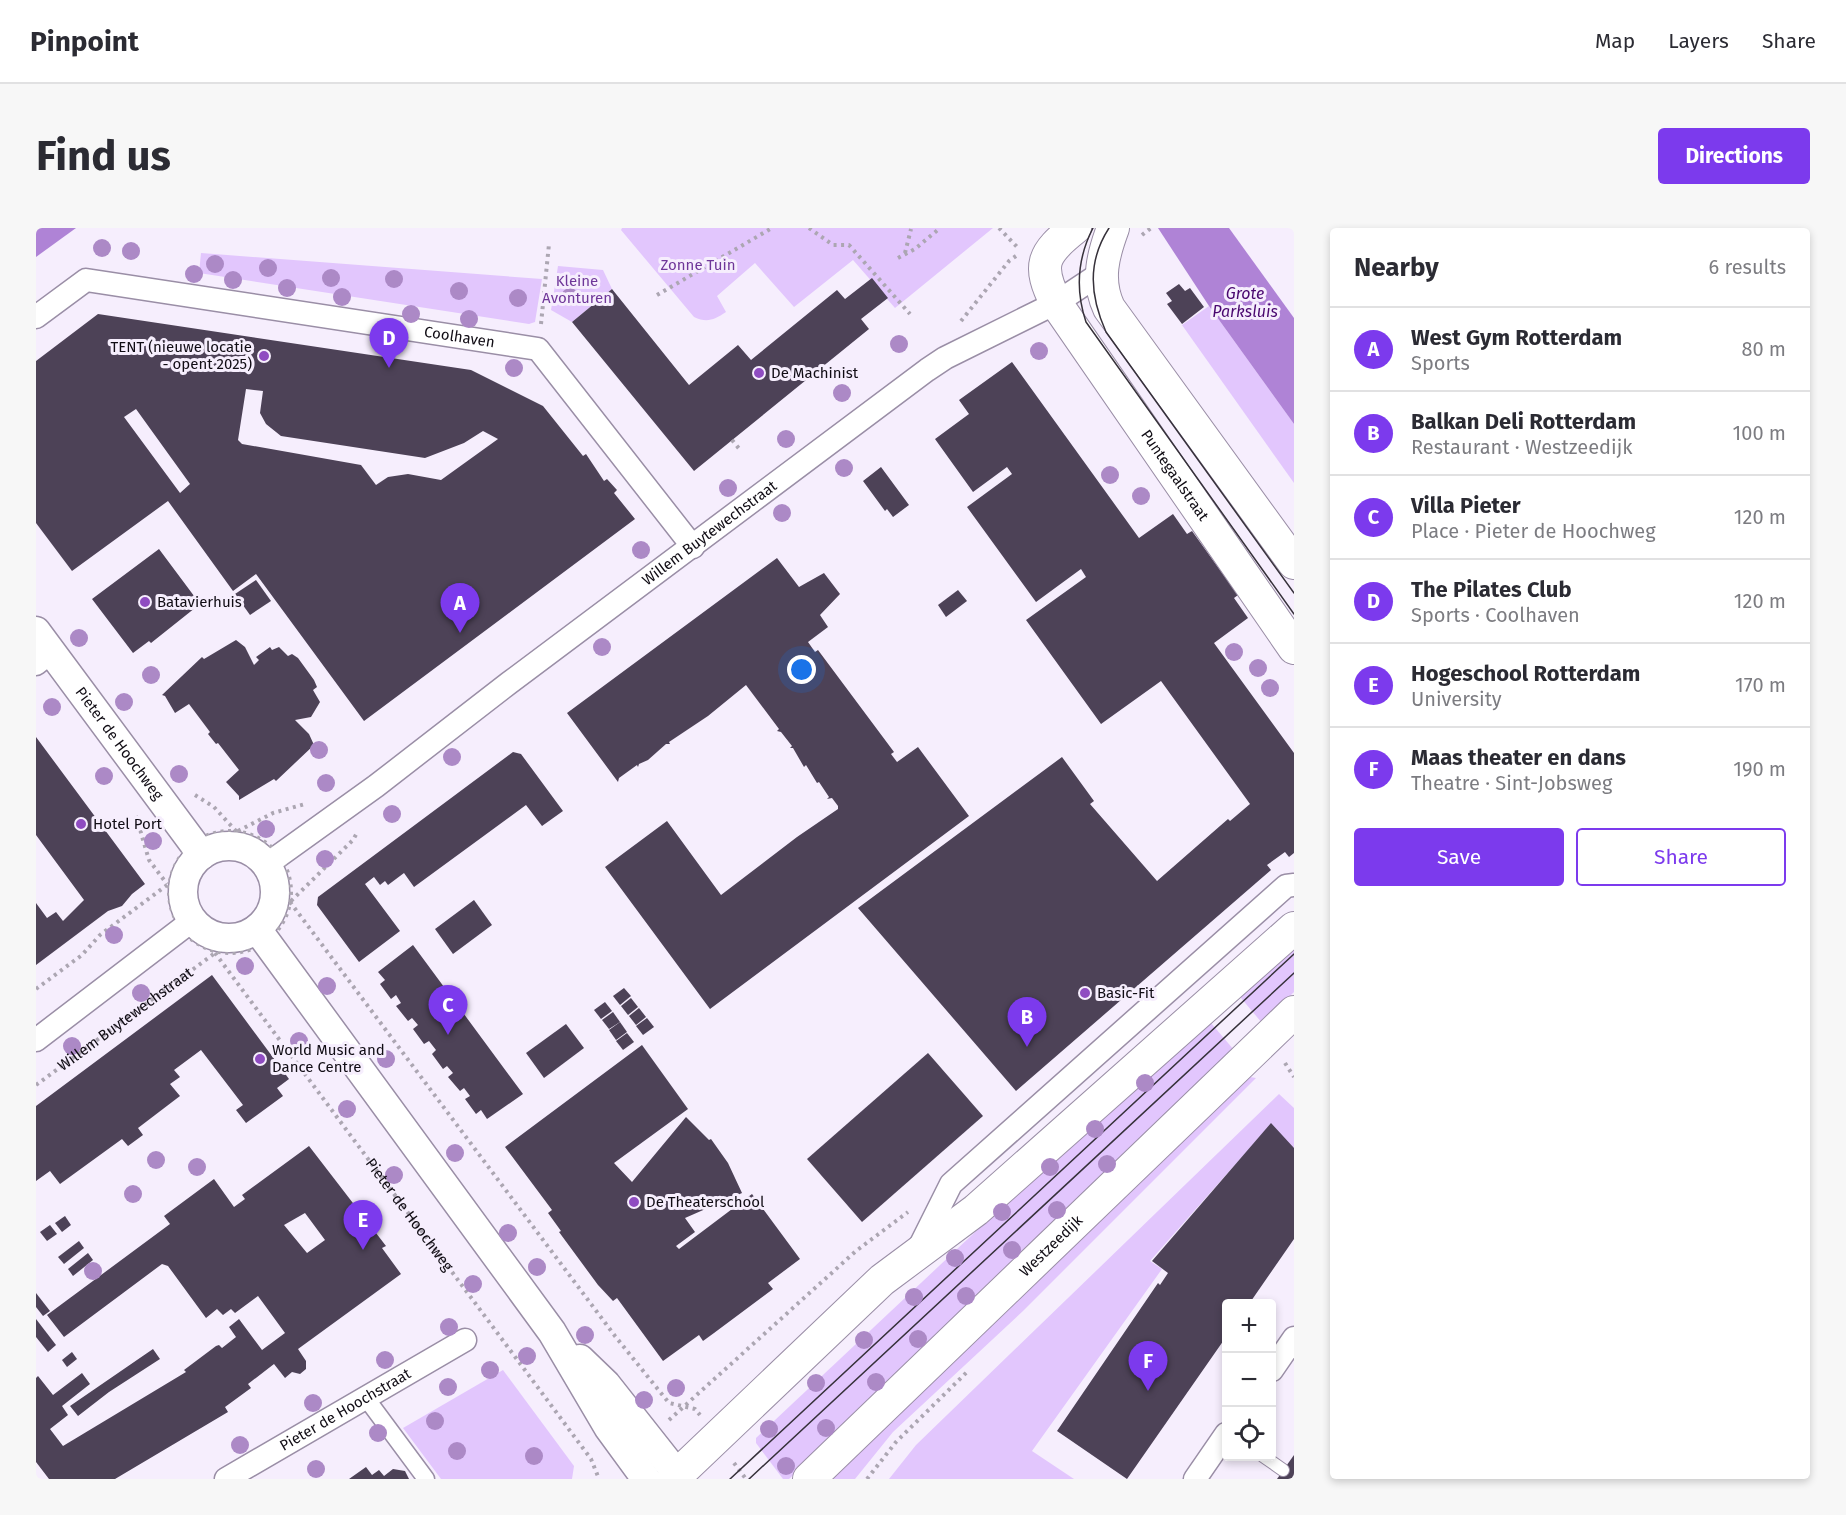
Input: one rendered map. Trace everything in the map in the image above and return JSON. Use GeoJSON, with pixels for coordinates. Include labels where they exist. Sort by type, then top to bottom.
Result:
{"type":"FeatureCollection","features":[{"type":"Feature","properties":{"kind":"main road"},"geometry":{"type":"LineString","coordinates":[[1056,303],[1044,280],[1044,267],[1054,247],[1075,228]]}},
{"type":"Feature","properties":{"kind":"main road"},"geometry":{"type":"LineString","coordinates":[[1113,228],[1105,247],[1101,273],[1104,297],[1112,313],[1294,563]]}},
{"type":"Feature","properties":{"kind":"main road","name":"Puntegaalstraat"},"geometry":{"type":"LineString","coordinates":[[1056,303],[1294,648]]}},
{"type":"Feature","properties":{"kind":"main road"},"geometry":{"type":"LineString","coordinates":[[677,1478],[882,1280],[976,1210],[1294,928]]}},
{"type":"Feature","properties":{"kind":"main road","name":"Westzeedijk"},"geometry":{"type":"LineString","coordinates":[[809,1479],[1294,1012]]}},
{"type":"Feature","properties":{"kind":"street","name":"Willem Buytewechstraat"},"geometry":{"type":"LineString","coordinates":[[266,865],[376,786],[945,358],[1056,303],[1101,273]]}},
{"type":"Feature","properties":{"kind":"street","name":"Coolhaven"},"geometry":{"type":"LineString","coordinates":[[36,317],[86,280],[538,349],[693,547]]}},
{"type":"Feature","properties":{"kind":"street","name":"Pieter de Hoochweg"},"geometry":{"type":"LineString","coordinates":[[41,649],[202,855]]}},
{"type":"Feature","properties":{"kind":"street"},"geometry":{"type":"LineString","coordinates":[[236,847],[248,850],[266,865],[272,875],[275,898],[272,910],[257,928],[244,935],[230,938],[210,933],[193,920],[186,910],[183,885],[187,873],[202,855],[213,849],[236,847]]}},
{"type":"Feature","properties":{"kind":"street"},"geometry":{"type":"LineString","coordinates":[[916,1254],[951,1184],[1277,893],[1286,886],[1294,885]]}},
{"type":"Feature","properties":{"kind":"street"},"geometry":{"type":"LineString","coordinates":[[36,1040],[193,920]]}},
{"type":"Feature","properties":{"kind":"street"},"geometry":{"type":"LineString","coordinates":[[257,928],[552,1332],[608,1427],[646,1479]]}},
{"type":"Feature","properties":{"kind":"street"},"geometry":{"type":"LineString","coordinates":[[552,1332],[606,1384],[650,1439],[677,1478]]}},
{"type":"Feature","properties":{"kind":"street"},"geometry":{"type":"LineString","coordinates":[[1276,1364],[1294,1338]]}},
{"type":"Feature","properties":{"kind":"street","name":"Pieter de Hoochstraat"},"geometry":{"type":"LineString","coordinates":[[226,1479],[465,1340]]}},
{"type":"Feature","properties":{"kind":"street"},"geometry":{"type":"LineString","coordinates":[[366,1398],[426,1479]]}},
{"type":"Feature","properties":{"kind":"street"},"geometry":{"type":"LineString","coordinates":[[1195,1479],[1222,1441]]}},
{"type":"Feature","properties":{"kind":"lane"},"geometry":{"type":"LineString","coordinates":[[1270,1461],[1283,1470]]}},
{"type":"Feature","properties":{"kind":"path"},"geometry":{"type":"LineString","coordinates":[[657,295],[772,228]]}},
{"type":"Feature","properties":{"kind":"path"},"geometry":{"type":"LineString","coordinates":[[809,228],[833,244],[849,245],[910,314]]}},
{"type":"Feature","properties":{"kind":"path"},"geometry":{"type":"LineString","coordinates":[[898,258],[915,249],[940,228]]}},
{"type":"Feature","properties":{"kind":"path"},"geometry":{"type":"LineString","coordinates":[[959,323],[1009,261],[1023,251],[999,228]]}},
{"type":"Feature","properties":{"kind":"path"},"geometry":{"type":"LineString","coordinates":[[905,253],[911,229]]}},
{"type":"Feature","properties":{"kind":"path"},"geometry":{"type":"LineString","coordinates":[[542,309],[549,244]]}},
{"type":"Feature","properties":{"kind":"path"},"geometry":{"type":"LineString","coordinates":[[732,440],[741,451]]}},
{"type":"Feature","properties":{"kind":"path"},"geometry":{"type":"LineString","coordinates":[[376,786],[366,817],[353,840],[290,902],[615,1336],[669,1403],[684,1407]]}},
{"type":"Feature","properties":{"kind":"path"},"geometry":{"type":"LineString","coordinates":[[36,989],[82,955],[100,935],[168,885]]}},
{"type":"Feature","properties":{"kind":"path","name":"Willem Buytewechstraat"},"geometry":{"type":"LineString","coordinates":[[36,1085],[215,953]]}},
{"type":"Feature","properties":{"kind":"path","name":"Pieter de Hoochweg"},"geometry":{"type":"LineString","coordinates":[[215,953],[570,1430],[591,1459],[599,1479]]}},
{"type":"Feature","properties":{"kind":"path"},"geometry":{"type":"LineString","coordinates":[[650,1439],[856,1251],[913,1209]]}},
{"type":"Feature","properties":{"kind":"green space","name":"Zonne Tuin"},"geometry":{"type":"Polygon","coordinates":[[[622,228],[993,228],[895,308],[853,260],[794,307],[755,263],[717,296],[726,312],[707,320],[694,317],[621,230],[622,228]]]}},
{"type":"Feature","properties":{"kind":"green space"},"geometry":{"type":"Polygon","coordinates":[[[201,253],[542,279],[535,322],[529,324],[199,273],[201,253]]]}},
{"type":"Feature","properties":{"kind":"green space","name":"Kleine Avonturen"},"geometry":{"type":"Polygon","coordinates":[[[558,266],[603,270],[612,289],[572,322],[551,310],[558,266]]]}},
{"type":"Feature","properties":{"kind":"green space"},"geometry":{"type":"Polygon","coordinates":[[[1209,306],[1294,424],[1294,483],[1182,325],[1209,306]]]}},
{"type":"Feature","properties":{"kind":"green space"},"geometry":{"type":"Polygon","coordinates":[[[1294,942],[1294,992],[1262,1023],[1236,992],[1294,942]]]}},
{"type":"Feature","properties":{"kind":"green space"},"geometry":{"type":"Polygon","coordinates":[[[1205,1016],[1234,1050],[789,1479],[783,1479],[756,1443],[756,1438],[1205,1016]]]}},
{"type":"Feature","properties":{"kind":"green space"},"geometry":{"type":"Polygon","coordinates":[[[1250,1077],[1256,1078],[1023,1311],[893,1432],[855,1479],[832,1479],[1250,1077]]]}},
{"type":"Feature","properties":{"kind":"green space"},"geometry":{"type":"Polygon","coordinates":[[[1279,1094],[1294,1108],[1294,1154],[1270,1125],[1150,1261],[1162,1269],[1032,1451],[1074,1479],[889,1479],[916,1445],[1279,1094]]]}},
{"type":"Feature","properties":{"kind":"green space"},"geometry":{"type":"Polygon","coordinates":[[[503,1370],[574,1466],[572,1479],[441,1479],[403,1428],[503,1370]]]}},
{"type":"Feature","properties":{"kind":"water"},"geometry":{"type":"Polygon","coordinates":[[[36,228],[76,228],[36,257],[36,228]]]}},
{"type":"Feature","properties":{"kind":"water","name":"Grote Parksluis"},"geometry":{"type":"Polygon","coordinates":[[[1158,228],[1229,228],[1294,318],[1294,424],[1209,306],[1158,228]]]}},
{"type":"Feature","properties":{"kind":"building","name":"De Machinist"},"geometry":{"type":"Polygon","coordinates":[[[872,278],[888,298],[861,319],[869,329],[694,471],[572,322],[612,289],[689,385],[738,345],[751,360],[837,290],[845,299],[872,278]]]}},
{"type":"Feature","properties":{"kind":"building"},"geometry":{"type":"Polygon","coordinates":[[[1179,284],[1185,291],[1190,288],[1204,307],[1182,324],[1167,304],[1172,301],[1166,293],[1179,284]]]}},
{"type":"Feature","properties":{"kind":"building"},"geometry":{"type":"Polygon","coordinates":[[[98,314],[471,370],[543,406],[583,456],[586,454],[604,481],[607,479],[617,490],[614,493],[635,519],[364,721],[256,574],[233,591],[168,501],[72,571],[36,523],[36,361],[98,314]],[[246,389],[238,440],[242,444],[361,465],[376,485],[388,477],[408,474],[441,480],[498,439],[483,431],[464,443],[425,458],[281,436],[266,424],[260,413],[263,391],[246,389]],[[136,409],[124,417],[180,493],[190,484],[136,409]]]}},
{"type":"Feature","properties":{"kind":"building"},"geometry":{"type":"Polygon","coordinates":[[[1012,362],[1139,538],[1173,514],[1187,534],[1192,531],[1238,595],[1234,598],[1248,618],[1214,643],[1294,753],[1294,853],[1289,857],[1285,852],[1267,865],[1271,870],[1016,1091],[858,908],[1062,757],[1094,801],[1090,804],[1157,881],[1228,819],[1230,821],[1250,804],[1161,681],[1101,724],[1026,620],[1086,577],[1081,569],[1036,602],[967,507],[1012,474],[1007,467],[973,492],[935,439],[969,414],[959,400],[1012,362]]]}},
{"type":"Feature","properties":{"kind":"building"},"geometry":{"type":"Polygon","coordinates":[[[881,467],[909,505],[893,517],[887,509],[885,511],[863,481],[881,467]]]}},
{"type":"Feature","properties":{"kind":"building"},"geometry":{"type":"Polygon","coordinates":[[[159,549],[200,604],[151,643],[149,641],[133,653],[92,599],[159,549]]]}},
{"type":"Feature","properties":{"kind":"building"},"geometry":{"type":"Polygon","coordinates":[[[777,558],[799,587],[824,573],[840,594],[820,615],[828,627],[808,642],[815,652],[818,650],[894,752],[891,754],[897,762],[918,747],[969,816],[710,1009],[605,867],[667,821],[721,895],[838,809],[838,806],[832,798],[827,799],[829,797],[819,782],[817,783],[806,765],[804,767],[793,748],[790,748],[792,746],[781,732],[777,731],[779,729],[746,685],[708,716],[669,742],[670,744],[666,744],[648,760],[619,778],[618,782],[567,713],[777,558]]]}},
{"type":"Feature","properties":{"kind":"building"},"geometry":{"type":"Polygon","coordinates":[[[256,580],[271,601],[250,615],[235,594],[256,580]]]}},
{"type":"Feature","properties":{"kind":"building"},"geometry":{"type":"Polygon","coordinates":[[[958,590],[967,601],[946,617],[938,605],[958,590]]]}},
{"type":"Feature","properties":{"kind":"building"},"geometry":{"type":"Polygon","coordinates":[[[236,640],[245,647],[254,665],[259,660],[256,657],[270,647],[272,650],[279,647],[288,656],[292,654],[298,658],[314,680],[317,687],[313,690],[320,702],[311,717],[295,720],[309,734],[314,745],[276,781],[274,779],[239,800],[239,796],[226,782],[239,770],[208,734],[210,732],[189,704],[175,713],[165,696],[162,695],[202,657],[204,659],[236,640]]]}},
{"type":"Feature","properties":{"kind":"building"},"geometry":{"type":"Polygon","coordinates":[[[36,737],[145,884],[122,906],[108,911],[36,965],[36,903],[47,918],[56,912],[63,921],[84,900],[36,835],[36,737]]]}},
{"type":"Feature","properties":{"kind":"building"},"geometry":{"type":"Polygon","coordinates":[[[513,752],[521,754],[563,811],[542,826],[526,805],[414,887],[404,873],[388,885],[385,881],[380,885],[374,877],[365,884],[400,931],[359,962],[317,905],[318,897],[513,752]]]}},
{"type":"Feature","properties":{"kind":"building"},"geometry":{"type":"Polygon","coordinates":[[[474,900],[492,925],[453,954],[435,929],[474,900]]]}},
{"type":"Feature","properties":{"kind":"building"},"geometry":{"type":"Polygon","coordinates":[[[413,945],[523,1094],[487,1119],[481,1110],[476,1114],[465,1099],[470,1096],[464,1088],[460,1091],[448,1077],[453,1073],[447,1066],[443,1069],[432,1054],[436,1050],[429,1041],[424,1044],[413,1029],[418,1025],[412,1018],[408,1021],[396,1006],[401,1003],[396,995],[391,999],[380,984],[385,980],[378,972],[413,945]]]}},
{"type":"Feature","properties":{"kind":"building"},"geometry":{"type":"Polygon","coordinates":[[[212,975],[289,1079],[277,1088],[283,1096],[246,1123],[236,1110],[243,1105],[201,1050],[174,1070],[180,1077],[170,1084],[180,1096],[138,1128],[143,1135],[128,1146],[122,1139],[60,1184],[50,1171],[36,1181],[36,1106],[212,975]]]}},
{"type":"Feature","properties":{"kind":"building"},"geometry":{"type":"Polygon","coordinates":[[[624,988],[631,996],[620,1005],[613,996],[624,988]]]}},
{"type":"Feature","properties":{"kind":"building"},"geometry":{"type":"Polygon","coordinates":[[[631,998],[638,1007],[628,1015],[621,1006],[631,998]]]}},
{"type":"Feature","properties":{"kind":"building"},"geometry":{"type":"Polygon","coordinates":[[[605,1002],[612,1011],[601,1019],[594,1010],[605,1002]]]}},
{"type":"Feature","properties":{"kind":"building"},"geometry":{"type":"Polygon","coordinates":[[[639,1008],[646,1017],[636,1025],[629,1016],[639,1008]]]}},
{"type":"Feature","properties":{"kind":"building"},"geometry":{"type":"Polygon","coordinates":[[[613,1012],[620,1022],[609,1029],[602,1020],[613,1012]]]}},
{"type":"Feature","properties":{"kind":"building"},"geometry":{"type":"Polygon","coordinates":[[[647,1018],[654,1027],[643,1035],[636,1026],[647,1018]]]}},
{"type":"Feature","properties":{"kind":"building"},"geometry":{"type":"Polygon","coordinates":[[[620,1022],[627,1032],[616,1040],[609,1030],[620,1022]]]}},
{"type":"Feature","properties":{"kind":"building"},"geometry":{"type":"Polygon","coordinates":[[[566,1024],[584,1048],[544,1078],[526,1053],[566,1024]]]}},
{"type":"Feature","properties":{"kind":"building"},"geometry":{"type":"Polygon","coordinates":[[[627,1033],[634,1042],[623,1050],[616,1041],[627,1033]]]}},
{"type":"Feature","properties":{"kind":"building","name":"De Theaterschool"},"geometry":{"type":"Polygon","coordinates":[[[642,1045],[688,1109],[614,1163],[632,1182],[686,1117],[709,1140],[711,1139],[728,1163],[742,1193],[685,1218],[695,1232],[676,1246],[679,1249],[752,1194],[800,1259],[768,1283],[773,1289],[714,1333],[703,1341],[699,1335],[663,1361],[617,1298],[613,1301],[598,1285],[559,1232],[561,1231],[548,1213],[552,1210],[505,1147],[642,1045]]]}},
{"type":"Feature","properties":{"kind":"building"},"geometry":{"type":"Polygon","coordinates":[[[928,1053],[983,1116],[862,1222],[807,1159],[928,1053]]]}},
{"type":"Feature","properties":{"kind":"building"},"geometry":{"type":"Polygon","coordinates":[[[1271,1123],[1294,1148],[1294,1239],[1252,1299],[1222,1299],[1222,1343],[1127,1479],[1057,1431],[1158,1283],[1160,1285],[1168,1273],[1152,1261],[1271,1123]]]}},
{"type":"Feature","properties":{"kind":"building"},"geometry":{"type":"Polygon","coordinates":[[[309,1146],[386,1246],[382,1248],[401,1274],[298,1349],[306,1361],[306,1369],[300,1374],[292,1372],[285,1378],[274,1364],[248,1384],[251,1388],[225,1407],[228,1412],[115,1479],[49,1479],[36,1462],[36,1378],[38,1376],[53,1395],[82,1373],[90,1384],[62,1406],[68,1415],[50,1429],[63,1446],[186,1372],[184,1370],[216,1346],[219,1345],[222,1348],[236,1337],[229,1327],[239,1319],[262,1350],[285,1333],[258,1296],[235,1313],[231,1309],[223,1315],[217,1309],[206,1318],[168,1266],[162,1264],[64,1337],[47,1315],[170,1224],[164,1216],[214,1179],[234,1207],[245,1199],[242,1195],[309,1146]],[[305,1213],[284,1225],[307,1253],[325,1240],[305,1213]]]}},
{"type":"Feature","properties":{"kind":"building"},"geometry":{"type":"Polygon","coordinates":[[[65,1216],[71,1225],[62,1232],[55,1223],[65,1216]]]}},
{"type":"Feature","properties":{"kind":"building"},"geometry":{"type":"Polygon","coordinates":[[[50,1225],[57,1234],[47,1241],[40,1232],[50,1225]]]}},
{"type":"Feature","properties":{"kind":"building"},"geometry":{"type":"Polygon","coordinates":[[[79,1241],[84,1248],[64,1264],[58,1257],[79,1241]]]}},
{"type":"Feature","properties":{"kind":"building"},"geometry":{"type":"Polygon","coordinates":[[[88,1253],[93,1260],[73,1276],[68,1269],[88,1253]]]}},
{"type":"Feature","properties":{"kind":"building"},"geometry":{"type":"Polygon","coordinates":[[[36,1293],[50,1311],[43,1316],[36,1307],[36,1293]]]}},
{"type":"Feature","properties":{"kind":"building"},"geometry":{"type":"Polygon","coordinates":[[[36,1319],[56,1345],[48,1352],[36,1337],[36,1319]]]}},
{"type":"Feature","properties":{"kind":"building"},"geometry":{"type":"Polygon","coordinates":[[[153,1349],[160,1359],[109,1392],[78,1416],[70,1406],[153,1349]]]}},
{"type":"Feature","properties":{"kind":"building"},"geometry":{"type":"Polygon","coordinates":[[[72,1352],[77,1359],[67,1367],[62,1360],[72,1352]]]}},
{"type":"Feature","properties":{"kind":"building"},"geometry":{"type":"Polygon","coordinates":[[[1294,1455],[1294,1479],[1277,1479],[1294,1455]]]}},
{"type":"Feature","properties":{"kind":"building"},"geometry":{"type":"Polygon","coordinates":[[[366,1467],[372,1475],[379,1470],[384,1476],[393,1469],[405,1471],[409,1479],[349,1479],[366,1467]]]}},
{"type":"Feature","properties":{"kind":"tram line"},"geometry":{"type":"LineString","coordinates":[[1093,228],[1084,251],[1079,274],[1080,298],[1086,322],[1294,614]]}},
{"type":"Feature","properties":{"kind":"tram line"},"geometry":{"type":"LineString","coordinates":[[1109,228],[1097,254],[1093,279],[1097,305],[1106,332],[1294,593]]}},
{"type":"Feature","properties":{"kind":"tram line"},"geometry":{"type":"LineString","coordinates":[[730,1479],[1294,954]]}},
{"type":"Feature","properties":{"kind":"tram line"},"geometry":{"type":"LineString","coordinates":[[749,1479],[1294,973]]}},
{"type":"Feature","properties":{"kind":"place","name":"TENT (nieuwe locatie - opent 2025)"},"geometry":{"type":"Point","coordinates":[264,356]}},
{"type":"Feature","properties":{"kind":"place","name":"The Pilates Club"},"geometry":{"type":"Point","coordinates":[389,368]}},
{"type":"Feature","properties":{"kind":"place","name":"De Machinist"},"geometry":{"type":"Point","coordinates":[759,373]}},
{"type":"Feature","properties":{"kind":"place","name":"Batavierhuis"},"geometry":{"type":"Point","coordinates":[145,602]}},
{"type":"Feature","properties":{"kind":"place","name":"West Gym Rotterdam"},"geometry":{"type":"Point","coordinates":[460,633]}},
{"type":"Feature","properties":{"kind":"place","name":"Hotel Port"},"geometry":{"type":"Point","coordinates":[81,824]}},
{"type":"Feature","properties":{"kind":"place","name":"Basic-Fit"},"geometry":{"type":"Point","coordinates":[1085,993]}},
{"type":"Feature","properties":{"kind":"place","name":"Villa Pieter"},"geometry":{"type":"Point","coordinates":[448,1035]}},
{"type":"Feature","properties":{"kind":"place","name":"Balkan Deli Rotterdam"},"geometry":{"type":"Point","coordinates":[1027,1047]}},
{"type":"Feature","properties":{"kind":"place","name":"World Music and Dance Centre"},"geometry":{"type":"Point","coordinates":[260,1059]}},
{"type":"Feature","properties":{"kind":"place","name":"De Theaterschool"},"geometry":{"type":"Point","coordinates":[634,1202]}},
{"type":"Feature","properties":{"kind":"place","name":"Hogeschool Rotterdam"},"geometry":{"type":"Point","coordinates":[363,1250]}},
{"type":"Feature","properties":{"kind":"place","name":"Maas theater en dans"},"geometry":{"type":"Point","coordinates":[1148,1391]}}]}
